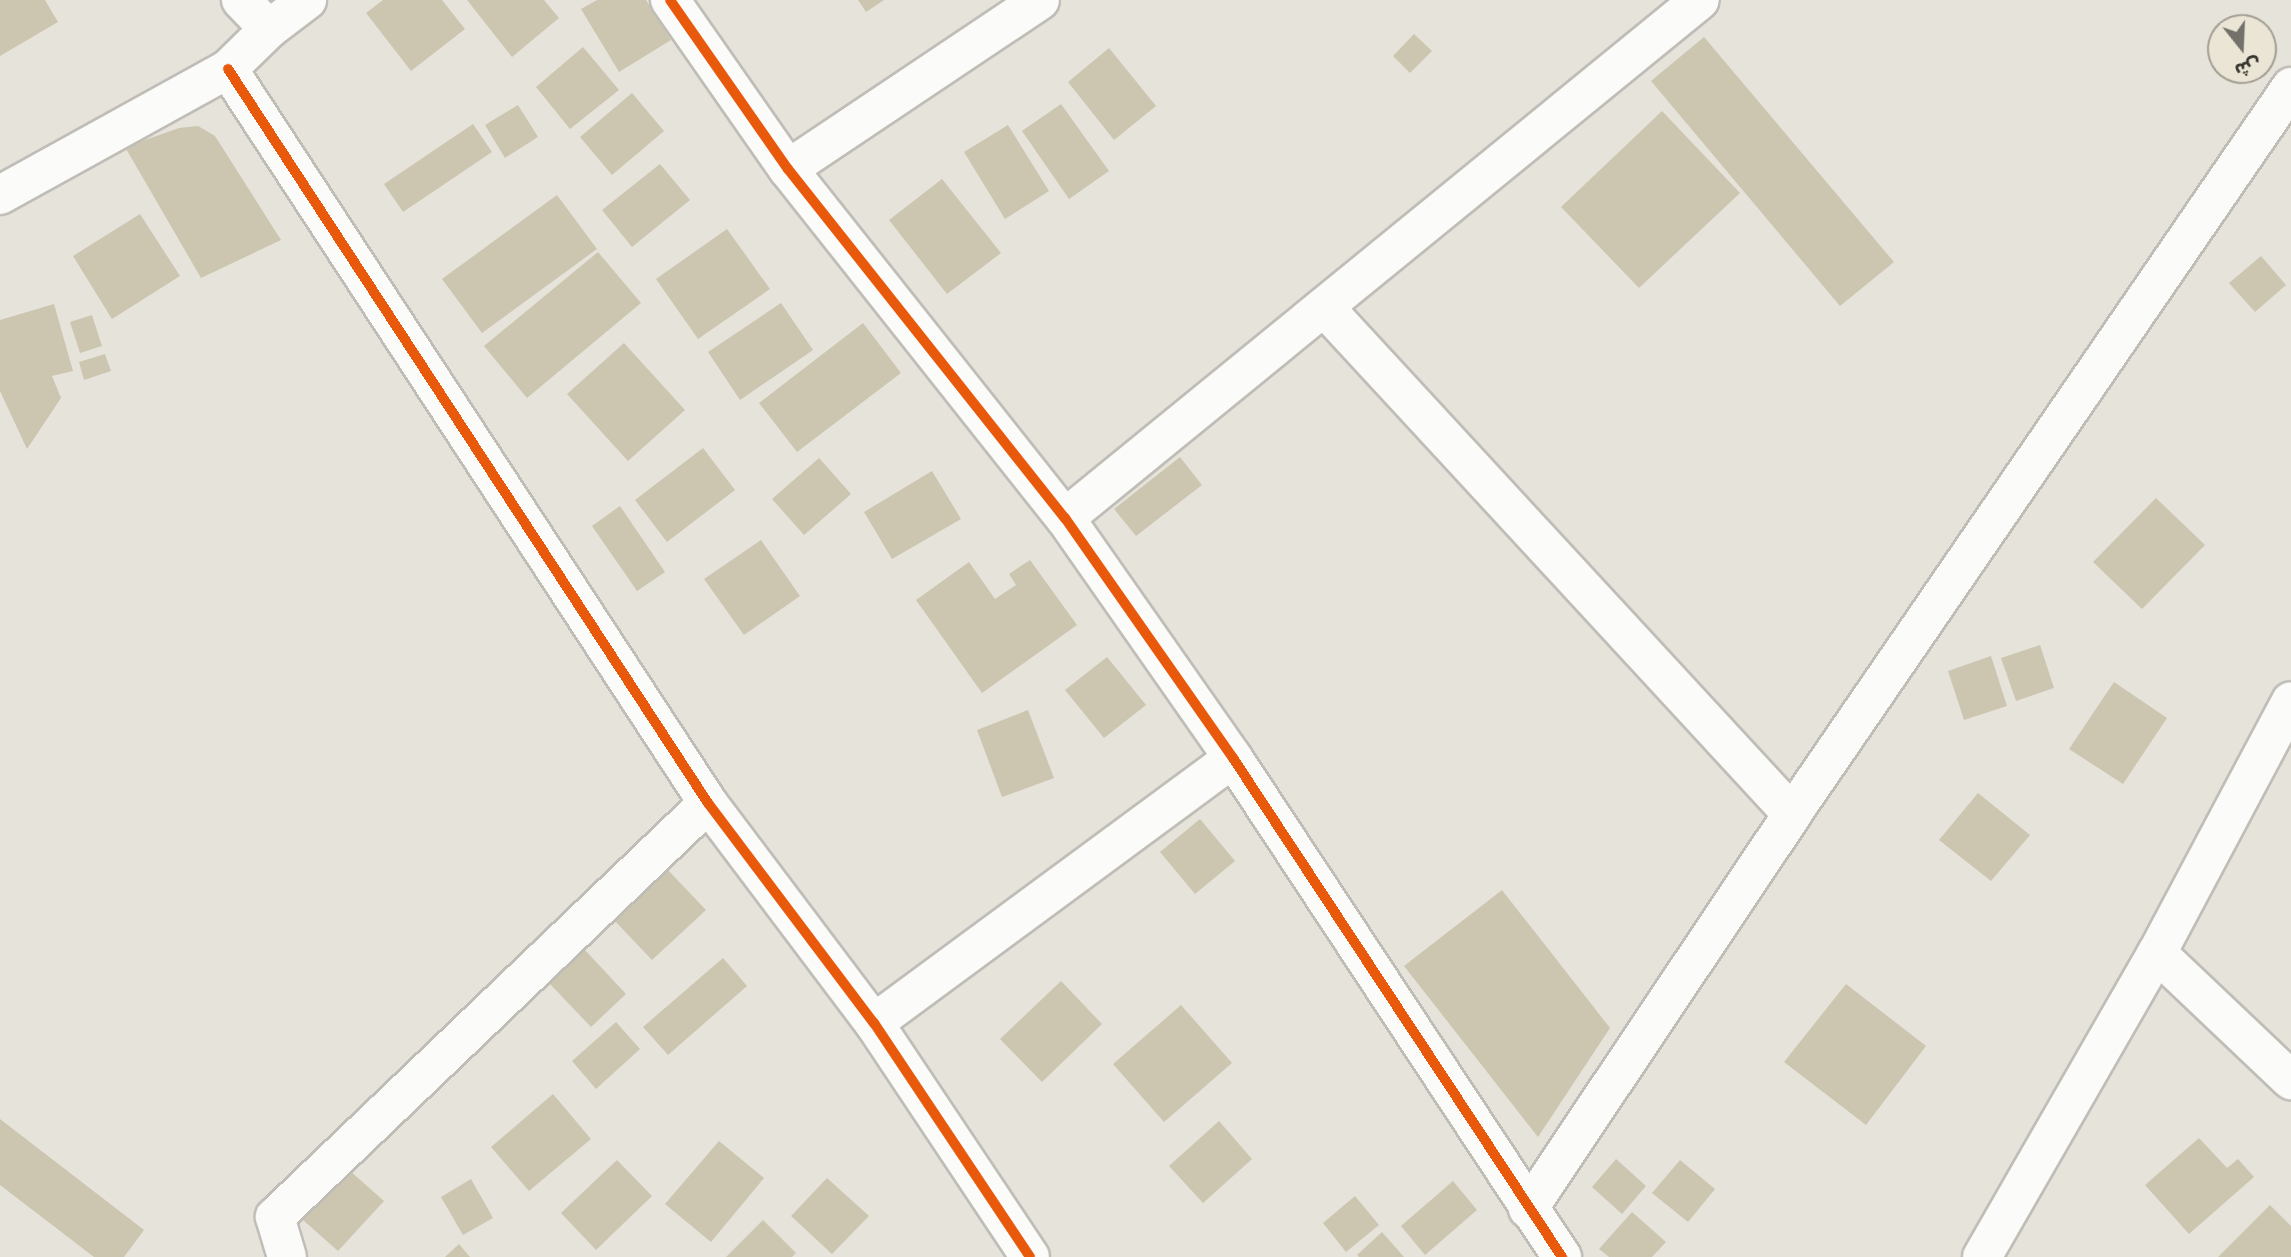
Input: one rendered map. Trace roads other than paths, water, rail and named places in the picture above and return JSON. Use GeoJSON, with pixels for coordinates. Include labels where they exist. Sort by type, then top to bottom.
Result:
{"type":"FeatureCollection","features":[{"type":"Feature","properties":{"kind":"street"},"geometry":{"type":"LineString","coordinates":[[241,0],[270,29]]}},
{"type":"Feature","properties":{"kind":"street"},"geometry":{"type":"LineString","coordinates":[[0,195],[228,69],[270,29],[307,0]]}},
{"type":"Feature","properties":{"kind":"street"},"geometry":{"type":"LineString","coordinates":[[670,0],[788,169],[1065,518],[1233,758],[1562,1257]]}},
{"type":"Feature","properties":{"kind":"street"},"geometry":{"type":"LineString","coordinates":[[788,169],[1040,0]]}},
{"type":"Feature","properties":{"kind":"street"},"geometry":{"type":"LineString","coordinates":[[1065,518],[1700,0]]}},
{"type":"Feature","properties":{"kind":"street"},"geometry":{"type":"LineString","coordinates":[[228,69],[708,803],[874,1023],[1030,1257]]}},
{"type":"Feature","properties":{"kind":"street"},"geometry":{"type":"LineString","coordinates":[[1528,1209],[1792,814],[2291,87]]}},
{"type":"Feature","properties":{"kind":"street"},"geometry":{"type":"LineString","coordinates":[[1324,307],[1792,814]]}},
{"type":"Feature","properties":{"kind":"street"},"geometry":{"type":"LineString","coordinates":[[1982,1257],[2157,953],[2291,701]]}},
{"type":"Feature","properties":{"kind":"street"},"geometry":{"type":"LineString","coordinates":[[874,1023],[1233,758]]}},
{"type":"Feature","properties":{"kind":"street"},"geometry":{"type":"LineString","coordinates":[[287,1257],[275,1217],[708,803]]}},
{"type":"Feature","properties":{"kind":"street"},"geometry":{"type":"LineString","coordinates":[[2157,953],[2291,1080]]}}]}
